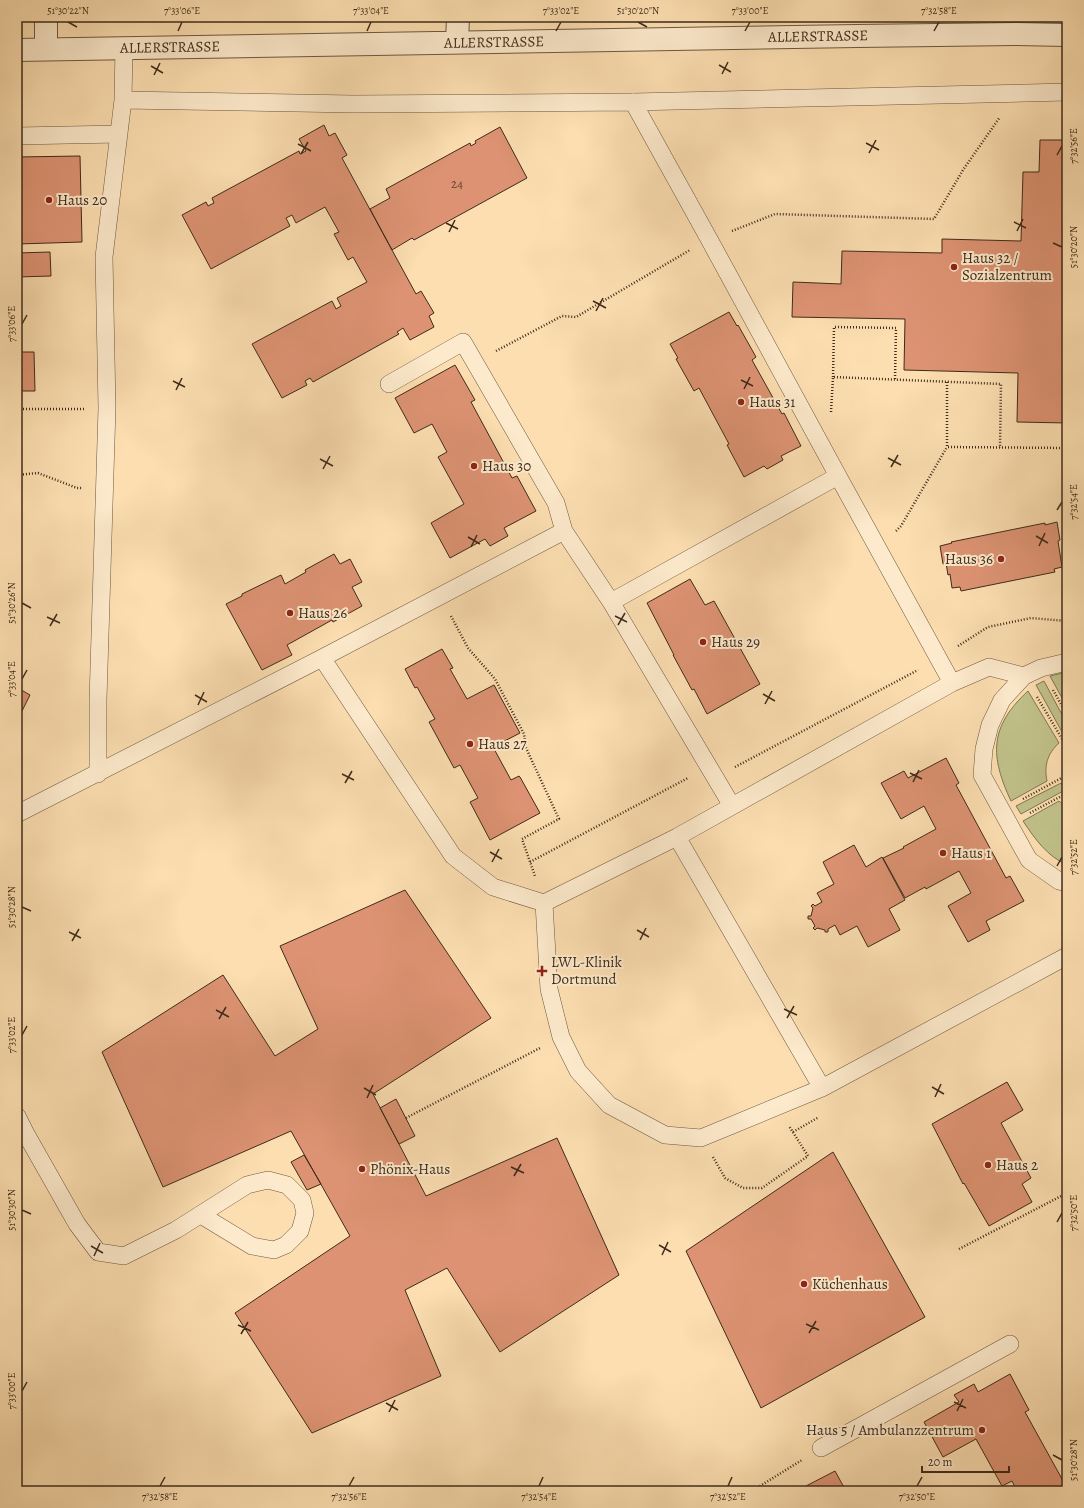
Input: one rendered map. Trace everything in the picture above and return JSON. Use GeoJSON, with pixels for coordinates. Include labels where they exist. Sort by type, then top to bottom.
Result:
{"type":"FeatureCollection","features":[{"type":"Feature","properties":{"kind":"street"},"geometry":{"type":"LineString","coordinates":[[46,17],[46,49]]}},
{"type":"Feature","properties":{"kind":"street"},"geometry":{"type":"LineString","coordinates":[[457,42],[458,17]]}},
{"type":"Feature","properties":{"kind":"street","name":"ALLERSTRASSE"},"geometry":{"type":"LineString","coordinates":[[17,50],[992,34],[1067,35]]}},
{"type":"Feature","properties":{"kind":"lane"},"geometry":{"type":"LineString","coordinates":[[98,774],[98,700],[106,408],[104,257],[123,100],[124,48]]}},
{"type":"Feature","properties":{"kind":"lane"},"geometry":{"type":"LineString","coordinates":[[123,100],[353,104],[633,102],[1067,92]]}},
{"type":"Feature","properties":{"kind":"lane"},"geometry":{"type":"LineString","coordinates":[[633,102],[710,238],[838,476],[952,683]]}},
{"type":"Feature","properties":{"kind":"lane"},"geometry":{"type":"LineString","coordinates":[[17,136],[119,134]]}},
{"type":"Feature","properties":{"kind":"lane"},"geometry":{"type":"LineString","coordinates":[[389,384],[463,342],[556,503],[564,531],[611,602],[732,806]]}},
{"type":"Feature","properties":{"kind":"lane"},"geometry":{"type":"LineString","coordinates":[[611,602],[838,476]]}},
{"type":"Feature","properties":{"kind":"lane"},"geometry":{"type":"LineString","coordinates":[[17,814],[98,774],[564,531]]}},
{"type":"Feature","properties":{"kind":"lane"},"geometry":{"type":"LineString","coordinates":[[322,658],[453,856],[493,887],[544,903],[677,837],[952,683],[989,667],[1024,676]]}},
{"type":"Feature","properties":{"kind":"lane"},"geometry":{"type":"LineString","coordinates":[[1067,662],[1041,668],[1024,676],[1002,700],[990,724],[984,749],[982,775],[1029,860],[1059,881],[1067,883]]}},
{"type":"Feature","properties":{"kind":"lane"},"geometry":{"type":"LineString","coordinates":[[677,837],[822,1088]]}},
{"type":"Feature","properties":{"kind":"lane"},"geometry":{"type":"LineString","coordinates":[[544,903],[549,989],[561,1037],[578,1071],[609,1105],[665,1135],[701,1138],[822,1088],[1067,956]]}},
{"type":"Feature","properties":{"kind":"lane"},"geometry":{"type":"LineString","coordinates":[[17,1116],[77,1224],[98,1252],[124,1256],[176,1230],[247,1185],[268,1180],[287,1184],[302,1200],[306,1213],[300,1231],[286,1245],[274,1250],[252,1246],[201,1215]]}},
{"type":"Feature","properties":{"kind":"lane"},"geometry":{"type":"LineString","coordinates":[[821,1448],[1010,1344]]}},
{"type":"Feature","properties":{"kind":"path"},"geometry":{"type":"LineString","coordinates":[[474,363],[562,316],[576,317],[710,238],[775,214],[934,219],[963,170],[1017,94]]}},
{"type":"Feature","properties":{"kind":"path"},"geometry":{"type":"LineString","coordinates":[[831,413],[834,327],[896,328],[895,380]]}},
{"type":"Feature","properties":{"kind":"path"},"geometry":{"type":"LineString","coordinates":[[833,377],[1001,384],[1000,448]]}},
{"type":"Feature","properties":{"kind":"path"},"geometry":{"type":"LineString","coordinates":[[879,549],[901,526],[947,448],[947,382]]}},
{"type":"Feature","properties":{"kind":"path"},"geometry":{"type":"LineString","coordinates":[[17,409],[106,408]]}},
{"type":"Feature","properties":{"kind":"path"},"geometry":{"type":"LineString","coordinates":[[947,448],[1067,448]]}},
{"type":"Feature","properties":{"kind":"path"},"geometry":{"type":"LineString","coordinates":[[17,475],[38,473],[77,488],[104,490]]}},
{"type":"Feature","properties":{"kind":"path"},"geometry":{"type":"LineString","coordinates":[[440,595],[468,648],[495,679],[524,734],[526,748],[559,819],[522,839],[544,903]]}},
{"type":"Feature","properties":{"kind":"path"},"geometry":{"type":"LineString","coordinates":[[530,862],[696,774],[715,777],[939,658],[988,627],[1031,618],[1067,621]]}},
{"type":"Feature","properties":{"kind":"path"},"geometry":{"type":"LineString","coordinates":[[1041,668],[1067,716]]}},
{"type":"Feature","properties":{"kind":"path"},"geometry":{"type":"LineString","coordinates":[[1024,676],[1067,747]]}},
{"type":"Feature","properties":{"kind":"path"},"geometry":{"type":"LineString","coordinates":[[1005,817],[1067,776]]}},
{"type":"Feature","properties":{"kind":"path"},"geometry":{"type":"LineString","coordinates":[[1005,817],[1067,793]]}},
{"type":"Feature","properties":{"kind":"path"},"geometry":{"type":"LineString","coordinates":[[406,1118],[561,1037]]}},
{"type":"Feature","properties":{"kind":"path"},"geometry":{"type":"LineString","coordinates":[[701,1138],[725,1178],[743,1188],[762,1188],[808,1156],[778,1107]]}},
{"type":"Feature","properties":{"kind":"path"},"geometry":{"type":"LineString","coordinates":[[959,1249],[1067,1193]]}},
{"type":"Feature","properties":{"kind":"path"},"geometry":{"type":"LineString","coordinates":[[752,1491],[821,1448]]}},
{"type":"Feature","properties":{"kind":"path"},"geometry":{"type":"LineString","coordinates":[[17,1490],[21,1491]]}},
{"type":"Feature","properties":{"kind":"green space"},"geometry":{"type":"Polygon","coordinates":[[[1067,672],[1067,707],[1050,676],[1067,672]]]}},
{"type":"Feature","properties":{"kind":"green space"},"geometry":{"type":"Polygon","coordinates":[[[1044,681],[1067,724],[1067,741],[1036,685],[1044,681]]]}},
{"type":"Feature","properties":{"kind":"green space"},"geometry":{"type":"Polygon","coordinates":[[[1028,691],[1059,743],[1047,760],[1047,781],[1011,801],[999,770],[997,743],[1000,730],[1006,717],[1015,704],[1028,691]]]}},
{"type":"Feature","properties":{"kind":"green space"},"geometry":{"type":"Polygon","coordinates":[[[1061,783],[1065,790],[1021,814],[1016,806],[1061,783]]]}},
{"type":"Feature","properties":{"kind":"green space"},"geometry":{"type":"Polygon","coordinates":[[[1059,801],[1067,808],[1067,865],[1047,852],[1023,821],[1059,801]]]}},
{"type":"Feature","properties":{"kind":"building"},"geometry":{"type":"Polygon","coordinates":[[[324,125],[329,136],[335,133],[347,155],[342,158],[416,294],[421,291],[434,313],[429,316],[434,327],[410,340],[403,328],[397,332],[399,334],[313,382],[310,378],[305,381],[307,385],[282,398],[252,344],[332,301],[336,309],[341,306],[337,298],[367,282],[353,257],[348,260],[334,234],[339,232],[325,207],[296,223],[292,215],[286,218],[290,226],[211,269],[182,215],[206,202],[208,206],[214,203],[212,198],[299,151],[300,154],[306,151],[299,139],[324,125]]]}},
{"type":"Feature","properties":{"kind":"building"},"geometry":{"type":"Polygon","coordinates":[[[500,127],[527,178],[414,240],[412,238],[392,250],[370,209],[390,198],[386,189],[470,143],[471,146],[476,143],[475,141],[500,127]]]}},
{"type":"Feature","properties":{"kind":"building","name":"Haus 32 / Sozialzentrum"},"geometry":{"type":"Polygon","coordinates":[[[1040,140],[1067,140],[1067,423],[1017,422],[1018,373],[904,370],[905,319],[792,317],[793,282],[841,284],[842,251],[942,253],[942,239],[1021,241],[1023,172],[1039,172],[1040,140]]]}},
{"type":"Feature","properties":{"kind":"building","name":"Haus 20"},"geometry":{"type":"Polygon","coordinates":[[[80,156],[82,242],[17,244],[17,157],[80,156]]]}},
{"type":"Feature","properties":{"kind":"building"},"geometry":{"type":"Polygon","coordinates":[[[50,252],[51,276],[17,277],[17,253],[50,252]]]}},
{"type":"Feature","properties":{"kind":"building","name":"Haus 31"},"geometry":{"type":"Polygon","coordinates":[[[729,312],[756,357],[752,360],[782,414],[784,413],[801,446],[781,456],[783,460],[767,469],[764,466],[744,477],[727,445],[729,444],[699,388],[694,391],[676,359],[678,358],[670,344],[729,312]]]}},
{"type":"Feature","properties":{"kind":"building"},"geometry":{"type":"Polygon","coordinates":[[[17,352],[34,352],[35,391],[17,391],[17,352]]]}},
{"type":"Feature","properties":{"kind":"building","name":"Haus 30"},"geometry":{"type":"Polygon","coordinates":[[[455,365],[475,400],[471,402],[512,478],[517,476],[536,511],[504,528],[508,536],[490,546],[485,539],[450,558],[431,523],[464,504],[438,457],[447,452],[432,424],[414,433],[395,398],[455,365]]]}},
{"type":"Feature","properties":{"kind":"building","name":"Haus 36"},"geometry":{"type":"Polygon","coordinates":[[[1057,522],[1062,567],[1054,569],[1055,572],[961,591],[960,587],[952,588],[950,574],[948,575],[946,563],[943,564],[940,546],[952,543],[951,542],[1045,523],[1045,525],[1057,522]]]}},
{"type":"Feature","properties":{"kind":"building","name":"Haus 26"},"geometry":{"type":"Polygon","coordinates":[[[334,554],[340,564],[350,559],[362,582],[352,587],[362,606],[333,622],[332,620],[287,645],[292,655],[262,670],[226,604],[242,596],[242,594],[281,575],[285,584],[306,572],[305,570],[334,554]]]}},
{"type":"Feature","properties":{"kind":"building","name":"Haus 29"},"geometry":{"type":"Polygon","coordinates":[[[690,579],[705,605],[714,601],[760,684],[707,714],[694,689],[692,690],[673,655],[647,603],[690,579]]]}},
{"type":"Feature","properties":{"kind":"building","name":"Haus 27"},"geometry":{"type":"Polygon","coordinates":[[[442,649],[453,668],[450,669],[467,699],[494,685],[520,733],[493,747],[511,780],[519,776],[520,777],[540,813],[490,840],[470,802],[478,798],[460,765],[454,768],[429,722],[435,719],[417,687],[415,688],[405,669],[442,649]]]}},
{"type":"Feature","properties":{"kind":"building"},"geometry":{"type":"Polygon","coordinates":[[[18,688],[30,695],[22,711],[17,708],[18,688]]]}},
{"type":"Feature","properties":{"kind":"building","name":"Haus 1"},"geometry":{"type":"Polygon","coordinates":[[[946,758],[959,783],[956,785],[1006,878],[1010,876],[1024,901],[986,921],[990,930],[968,942],[948,906],[971,893],[959,871],[926,889],[925,887],[905,898],[883,858],[904,848],[903,847],[936,829],[924,806],[901,819],[881,783],[904,771],[908,778],[946,758]]]}},
{"type":"Feature","properties":{"kind":"building"},"geometry":{"type":"Polygon","coordinates":[[[854,845],[866,867],[882,857],[905,900],[889,909],[900,930],[868,947],[857,926],[840,935],[835,925],[828,929],[828,932],[817,928],[815,930],[813,928],[815,926],[811,919],[808,919],[808,916],[811,916],[813,908],[811,906],[813,904],[815,906],[822,902],[817,893],[834,884],[823,862],[854,845]]]}},
{"type":"Feature","properties":{"kind":"building","name":"Phönix-Haus"},"geometry":{"type":"Polygon","coordinates":[[[405,890],[491,1018],[373,1094],[426,1196],[557,1138],[619,1275],[500,1352],[447,1268],[405,1290],[441,1376],[312,1433],[235,1313],[350,1236],[291,1131],[163,1187],[102,1052],[223,975],[275,1056],[318,1029],[280,946],[405,890]]]}},
{"type":"Feature","properties":{"kind":"building","name":"Haus 2"},"geometry":{"type":"Polygon","coordinates":[[[1007,1082],[1023,1110],[1001,1123],[1031,1178],[1022,1184],[1032,1202],[989,1226],[964,1183],[963,1184],[932,1124],[1007,1082]]]}},
{"type":"Feature","properties":{"kind":"building"},"geometry":{"type":"Polygon","coordinates":[[[396,1099],[415,1136],[399,1144],[380,1108],[396,1099]]]}},
{"type":"Feature","properties":{"kind":"building","name":"Küchenhaus"},"geometry":{"type":"Polygon","coordinates":[[[833,1152],[925,1317],[761,1408],[686,1251],[833,1152]]]}},
{"type":"Feature","properties":{"kind":"building"},"geometry":{"type":"Polygon","coordinates":[[[304,1155],[321,1184],[307,1190],[291,1162],[304,1155]]]}},
{"type":"Feature","properties":{"kind":"building","name":"Haus 5 / Ambulanzzentrum"},"geometry":{"type":"Polygon","coordinates":[[[1010,1374],[1029,1410],[1025,1412],[1067,1488],[1067,1491],[1017,1491],[1012,1481],[1002,1486],[976,1439],[943,1457],[924,1422],[959,1402],[954,1395],[974,1384],[978,1392],[1010,1374]]]}},
{"type":"Feature","properties":{"kind":"building"},"geometry":{"type":"Polygon","coordinates":[[[835,1471],[846,1491],[803,1491],[807,1489],[806,1486],[835,1471]]]}},
{"type":"Feature","properties":{"kind":"place","name":"Haus 20"},"geometry":{"type":"Point","coordinates":[49,200]}},
{"type":"Feature","properties":{"kind":"place","name":"Haus 32 / Sozialzentrum"},"geometry":{"type":"Point","coordinates":[954,267]}},
{"type":"Feature","properties":{"kind":"place","name":"Haus 31"},"geometry":{"type":"Point","coordinates":[741,402]}},
{"type":"Feature","properties":{"kind":"place","name":"Haus 30"},"geometry":{"type":"Point","coordinates":[474,466]}},
{"type":"Feature","properties":{"kind":"place","name":"Haus 36"},"geometry":{"type":"Point","coordinates":[1001,559]}},
{"type":"Feature","properties":{"kind":"place","name":"Haus 26"},"geometry":{"type":"Point","coordinates":[290,613]}},
{"type":"Feature","properties":{"kind":"place","name":"Haus 29"},"geometry":{"type":"Point","coordinates":[703,642]}},
{"type":"Feature","properties":{"kind":"place","name":"Haus 27"},"geometry":{"type":"Point","coordinates":[470,744]}},
{"type":"Feature","properties":{"kind":"place","name":"Haus 1"},"geometry":{"type":"Point","coordinates":[943,853]}},
{"type":"Feature","properties":{"kind":"place","name":"LWL-Klinik Dortmund"},"geometry":{"type":"Point","coordinates":[542,971]}},
{"type":"Feature","properties":{"kind":"place","name":"Haus 2"},"geometry":{"type":"Point","coordinates":[988,1165]}},
{"type":"Feature","properties":{"kind":"place","name":"Phönix-Haus"},"geometry":{"type":"Point","coordinates":[362,1169]}},
{"type":"Feature","properties":{"kind":"place","name":"Küchenhaus"},"geometry":{"type":"Point","coordinates":[804,1284]}},
{"type":"Feature","properties":{"kind":"place","name":"Haus 5 / Ambulanzzentrum"},"geometry":{"type":"Point","coordinates":[982,1430]}}]}
